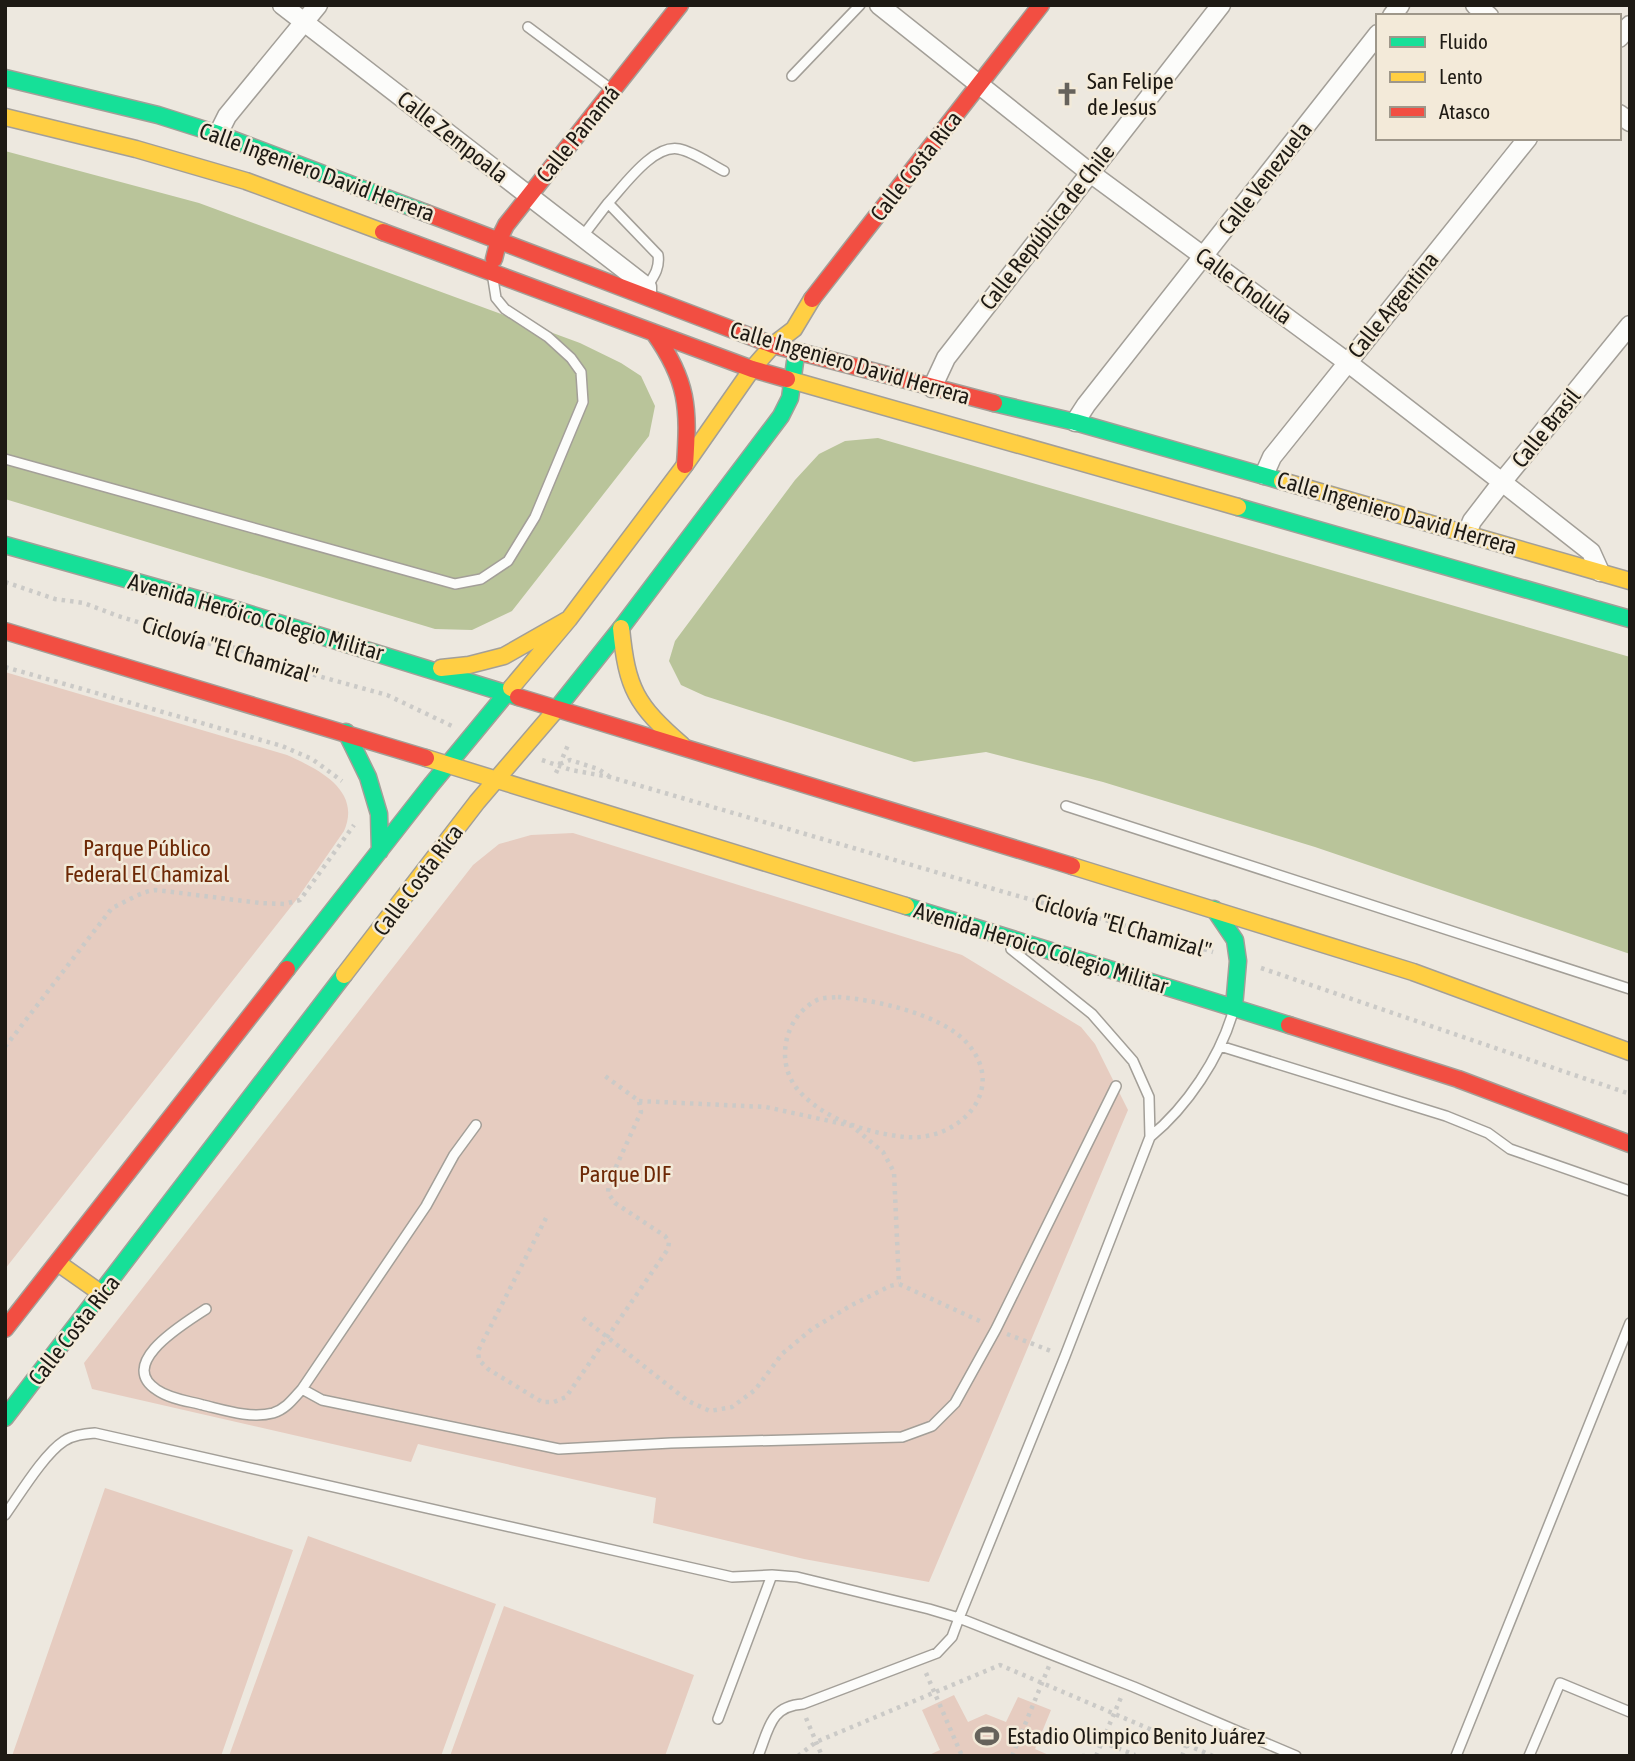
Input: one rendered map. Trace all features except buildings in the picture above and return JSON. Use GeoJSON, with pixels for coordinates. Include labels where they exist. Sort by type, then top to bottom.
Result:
{"type":"FeatureCollection","features":[{"type":"Feature","properties":{"kind":"main road","name":"Calle Panamá"},"geometry":{"type":"LineString","coordinates":[[491,270],[499,239],[529,195],[680,5]]}},
{"type":"Feature","properties":{"kind":"main road","name":"Calle Costa Rica"},"geometry":{"type":"LineString","coordinates":[[5,1329],[448,764],[569,619],[685,465],[752,369],[773,345],[794,329],[804,309],[1041,5]]}},
{"type":"Feature","properties":{"kind":"main road","name":"Calle Ingeniero David Herrera"},"geometry":{"type":"LineString","coordinates":[[5,78],[158,115],[218,134],[648,293],[773,345],[932,388],[1075,422],[1630,581]]}},
{"type":"Feature","properties":{"kind":"main road","name":"Calle Ingeniero David Herrera"},"geometry":{"type":"LineString","coordinates":[[5,117],[135,149],[246,181],[752,369],[1630,619]]}},
{"type":"Feature","properties":{"kind":"main road","name":"Calle Costa Rica"},"geometry":{"type":"LineString","coordinates":[[5,1418],[497,779],[621,628],[781,416],[790,398],[793,380],[796,351],[794,329]]}},
{"type":"Feature","properties":{"kind":"main road"},"geometry":{"type":"LineString","coordinates":[[654,333],[676,367],[686,401],[688,429],[685,465]]}},
{"type":"Feature","properties":{"kind":"main road","name":"Avenida Heróico Colegio Militar"},"geometry":{"type":"LineString","coordinates":[[5,545],[240,611],[506,693]]}},
{"type":"Feature","properties":{"kind":"main road"},"geometry":{"type":"LineString","coordinates":[[432,668],[469,665],[504,656],[569,619]]}},
{"type":"Feature","properties":{"kind":"main road"},"geometry":{"type":"LineString","coordinates":[[621,628],[624,669],[630,688],[639,704],[658,725],[687,750]]}},
{"type":"Feature","properties":{"kind":"main road"},"geometry":{"type":"LineString","coordinates":[[5,631],[448,764]]}},
{"type":"Feature","properties":{"kind":"main road"},"geometry":{"type":"LineString","coordinates":[[506,693],[1413,972],[1630,1052]]}},
{"type":"Feature","properties":{"kind":"main road"},"geometry":{"type":"LineString","coordinates":[[345,732],[368,777],[379,814],[380,851]]}},
{"type":"Feature","properties":{"kind":"main road","name":"Avenida Heroico Colegio Militar"},"geometry":{"type":"LineString","coordinates":[[448,764],[1458,1079],[1630,1144]]}},
{"type":"Feature","properties":{"kind":"main road"},"geometry":{"type":"LineString","coordinates":[[1214,909],[1235,940],[1238,961],[1234,1007]]}},
{"type":"Feature","properties":{"kind":"main road"},"geometry":{"type":"LineString","coordinates":[[58,1263],[102,1294]]}},
{"type":"Feature","properties":{"kind":"street","name":"Calle Zempoala"},"geometry":{"type":"LineString","coordinates":[[282,5],[529,195],[648,293]]}},
{"type":"Feature","properties":{"kind":"street"},"geometry":{"type":"LineString","coordinates":[[218,134],[227,116],[318,5]]}},
{"type":"Feature","properties":{"kind":"street","name":"Calle Cholula"},"geometry":{"type":"LineString","coordinates":[[879,5],[1089,173],[1347,362],[1502,482],[1591,552],[1600,572]]}},
{"type":"Feature","properties":{"kind":"street","name":"Calle República de Chile"},"geometry":{"type":"LineString","coordinates":[[932,388],[946,358],[1221,5]]}},
{"type":"Feature","properties":{"kind":"street","name":"Calle Venezuela"},"geometry":{"type":"LineString","coordinates":[[1075,422],[1376,37]]}},
{"type":"Feature","properties":{"kind":"street","name":"Calle Argentina"},"geometry":{"type":"LineString","coordinates":[[1264,475],[1272,457],[1526,140]]}},
{"type":"Feature","properties":{"kind":"street","name":"Calle Brasil"},"geometry":{"type":"LineString","coordinates":[[1466,533],[1502,482],[1630,325]]}},
{"type":"Feature","properties":{"kind":"lane"},"geometry":{"type":"LineString","coordinates":[[792,76],[860,5]]}},
{"type":"Feature","properties":{"kind":"lane"},"geometry":{"type":"LineString","coordinates":[[528,27],[612,90]]}},
{"type":"Feature","properties":{"kind":"lane"},"geometry":{"type":"LineString","coordinates":[[582,237],[639,168],[659,152],[672,148],[683,149],[724,171]]}},
{"type":"Feature","properties":{"kind":"lane"},"geometry":{"type":"LineString","coordinates":[[608,204],[657,255],[659,263],[648,293]]}},
{"type":"Feature","properties":{"kind":"lane"},"geometry":{"type":"LineString","coordinates":[[5,459],[454,584],[481,579],[508,561],[535,517],[583,402],[581,372],[571,358],[548,337],[505,309],[496,298],[491,270]]}},
{"type":"Feature","properties":{"kind":"lane"},"geometry":{"type":"LineString","coordinates":[[1066,806],[1630,989]]}},
{"type":"Feature","properties":{"kind":"lane"},"geometry":{"type":"LineString","coordinates":[[758,1756],[776,1715],[789,1705],[803,1704],[920,1661],[945,1647],[952,1637],[1150,1137],[1149,1097],[1133,1061],[1091,1014],[992,934]]}},
{"type":"Feature","properties":{"kind":"lane"},"geometry":{"type":"LineString","coordinates":[[1150,1137],[1165,1125],[1210,1066],[1227,1036],[1234,1007]]}},
{"type":"Feature","properties":{"kind":"lane"},"geometry":{"type":"LineString","coordinates":[[1220,1046],[1446,1116],[1488,1133],[1510,1149],[1630,1191]]}},
{"type":"Feature","properties":{"kind":"lane"},"geometry":{"type":"LineString","coordinates":[[302,1389],[322,1400],[559,1449],[902,1437],[932,1426],[955,1403],[996,1328],[1116,1086]]}},
{"type":"Feature","properties":{"kind":"lane"},"geometry":{"type":"LineString","coordinates":[[206,1308],[156,1345],[146,1360],[145,1373],[148,1383],[171,1397],[254,1415],[272,1413],[287,1406],[302,1389],[426,1206],[454,1155],[477,1125]]}},
{"type":"Feature","properties":{"kind":"lane"},"geometry":{"type":"LineString","coordinates":[[1456,1756],[1630,1322]]}},
{"type":"Feature","properties":{"kind":"lane"},"geometry":{"type":"LineString","coordinates":[[5,1515],[51,1452],[64,1441],[81,1434],[95,1433],[732,1577],[772,1574],[797,1577],[929,1609],[1053,1655],[1292,1755]]}},
{"type":"Feature","properties":{"kind":"lane"},"geometry":{"type":"LineString","coordinates":[[718,1719],[772,1574]]}},
{"type":"Feature","properties":{"kind":"lane"},"geometry":{"type":"LineString","coordinates":[[1529,1756],[1560,1683],[1630,1712]]}},
{"type":"Feature","properties":{"kind":"path","name":"Ciclovía \"El Chamizal\""},"geometry":{"type":"LineString","coordinates":[[5,582],[55,599],[84,603],[217,646],[237,648],[267,662],[387,695],[452,726]]}},
{"type":"Feature","properties":{"kind":"path"},"geometry":{"type":"LineString","coordinates":[[5,667],[282,746],[312,759],[342,781]]}},
{"type":"Feature","properties":{"kind":"path"},"geometry":{"type":"LineString","coordinates":[[555,778],[568,745]]}},
{"type":"Feature","properties":{"kind":"path","name":"Ciclovía \"El Chamizal\""},"geometry":{"type":"LineString","coordinates":[[560,764],[570,760],[598,769],[610,777]]}},
{"type":"Feature","properties":{"kind":"path","name":"Ciclovía \"El Chamizal\""},"geometry":{"type":"LineString","coordinates":[[548,762],[571,770],[610,777],[1163,936],[1630,1094]]}},
{"type":"Feature","properties":{"kind":"path"},"geometry":{"type":"LineString","coordinates":[[5,1047],[112,908],[136,898],[146,890],[260,903],[284,904],[300,900],[354,824],[354,815]]}},
{"type":"Feature","properties":{"kind":"path"},"geometry":{"type":"LineString","coordinates":[[605,1076],[639,1101],[765,1108],[852,1126],[891,1135],[913,1137],[945,1132],[967,1118],[979,1099],[982,1075],[977,1056],[965,1041],[944,1025],[864,999],[819,999],[803,1011],[791,1027],[783,1050],[788,1074],[799,1091],[823,1110],[852,1126],[883,1152],[894,1172],[900,1284]]}},
{"type":"Feature","properties":{"kind":"path"},"geometry":{"type":"LineString","coordinates":[[546,1218],[478,1351],[479,1360],[488,1369],[542,1402],[554,1402],[566,1397],[668,1249],[669,1242],[665,1236],[615,1203],[608,1194],[609,1182],[641,1112],[639,1101]]}},
{"type":"Feature","properties":{"kind":"path"},"geometry":{"type":"LineString","coordinates":[[583,1318],[688,1401],[710,1411],[732,1407],[755,1390],[782,1354],[811,1329],[860,1301],[900,1284],[1065,1356]]}},
{"type":"Feature","properties":{"kind":"path"},"geometry":{"type":"LineString","coordinates":[[1012,1756],[1053,1655]]}},
{"type":"Feature","properties":{"kind":"path"},"geometry":{"type":"LineString","coordinates":[[920,1661],[962,1756]]}},
{"type":"Feature","properties":{"kind":"path"},"geometry":{"type":"LineString","coordinates":[[798,1756],[816,1742],[1000,1665],[1213,1756]]}},
{"type":"Feature","properties":{"kind":"path"},"geometry":{"type":"LineString","coordinates":[[1096,1756],[1127,1685]]}},
{"type":"Feature","properties":{"kind":"path"},"geometry":{"type":"LineString","coordinates":[[803,1704],[807,1722],[822,1756]]}},
{"type":"Feature","properties":{"kind":"path"},"geometry":{"type":"LineString","coordinates":[[1181,1756],[1198,1714]]}},
{"type":"Feature","properties":{"kind":"path"},"geometry":{"type":"LineString","coordinates":[[1102,1742],[1135,1755]]}},
{"type":"Feature","properties":{"kind":"green space","name":"Parque Público Federal El Chamizal"},"geometry":{"type":"Polygon","coordinates":[[[5,672],[287,755],[312,767],[334,783],[347,804],[348,817],[344,831],[297,899],[5,1269],[5,672]]]}},
{"type":"Feature","properties":{"kind":"green space","name":"Parque DIF"},"geometry":{"type":"Polygon","coordinates":[[[573,833],[962,955],[1081,1027],[1095,1044],[1128,1110],[929,1582],[804,1559],[653,1523],[656,1498],[418,1444],[411,1462],[92,1389],[84,1363],[473,865],[499,844],[531,835],[573,833]]]}},
{"type":"Feature","properties":{"kind":"green space"},"geometry":{"type":"Polygon","coordinates":[[[105,1488],[293,1550],[221,1756],[12,1756],[105,1488]]]}},
{"type":"Feature","properties":{"kind":"green space"},"geometry":{"type":"Polygon","coordinates":[[[308,1536],[496,1604],[441,1756],[229,1756],[308,1536]]]}},
{"type":"Feature","properties":{"kind":"green space"},"geometry":{"type":"Polygon","coordinates":[[[504,1606],[694,1675],[665,1756],[450,1756],[504,1606]]]}},
{"type":"Feature","properties":{"kind":"green space","name":"Estadio Olimpico Benito Juárez"},"geometry":{"type":"Polygon","coordinates":[[[954,1695],[968,1722],[986,1714],[1006,1722],[1018,1697],[1051,1710],[1035,1749],[1051,1756],[927,1756],[940,1750],[922,1710],[954,1695]]]}},
{"type":"Feature","properties":{"kind":"shaded area"},"geometry":{"type":"Polygon","coordinates":[[[5,151],[199,203],[580,343],[641,376],[655,406],[649,436],[512,611],[472,630],[435,629],[5,499],[5,151]]]}},
{"type":"Feature","properties":{"kind":"shaded area"},"geometry":{"type":"Polygon","coordinates":[[[878,438],[1630,657],[1630,954],[1315,847],[1103,782],[986,752],[914,762],[705,696],[681,685],[669,661],[675,641],[795,480],[819,454],[845,441],[878,438]]]}},
{"type":"Feature","properties":{"kind":"traffic: fast"},"geometry":{"type":"LineString","coordinates":[[5,78],[158,115],[218,134],[426,213]]}},
{"type":"Feature","properties":{"kind":"traffic: fast"},"geometry":{"type":"LineString","coordinates":[[555,711],[781,416],[790,398],[795,362]]}},
{"type":"Feature","properties":{"kind":"traffic: fast"},"geometry":{"type":"LineString","coordinates":[[994,403],[1075,422],[1282,481]]}},
{"type":"Feature","properties":{"kind":"traffic: fast"},"geometry":{"type":"LineString","coordinates":[[1238,507],[1630,619]]}},
{"type":"Feature","properties":{"kind":"traffic: fast"},"geometry":{"type":"LineString","coordinates":[[5,545],[240,611],[518,697]]}},
{"type":"Feature","properties":{"kind":"traffic: fast"},"geometry":{"type":"LineString","coordinates":[[287,969],[511,688]]}},
{"type":"Feature","properties":{"kind":"traffic: fast"},"geometry":{"type":"LineString","coordinates":[[346,732],[368,777],[379,814],[380,851]]}},
{"type":"Feature","properties":{"kind":"traffic: fast"},"geometry":{"type":"LineString","coordinates":[[906,906],[1289,1025]]}},
{"type":"Feature","properties":{"kind":"traffic: fast"},"geometry":{"type":"LineString","coordinates":[[1214,909],[1235,940],[1238,961],[1234,1007]]}},
{"type":"Feature","properties":{"kind":"traffic: fast"},"geometry":{"type":"LineString","coordinates":[[5,1418],[344,975]]}},
{"type":"Feature","properties":{"kind":"traffic: slow"},"geometry":{"type":"LineString","coordinates":[[5,117],[136,149],[246,181],[383,232]]}},
{"type":"Feature","properties":{"kind":"traffic: slow"},"geometry":{"type":"LineString","coordinates":[[511,688],[569,619],[685,465],[752,369],[773,345],[794,329],[812,299]]}},
{"type":"Feature","properties":{"kind":"traffic: slow"},"geometry":{"type":"LineString","coordinates":[[787,379],[1238,507]]}},
{"type":"Feature","properties":{"kind":"traffic: slow"},"geometry":{"type":"LineString","coordinates":[[1282,481],[1630,581]]}},
{"type":"Feature","properties":{"kind":"traffic: slow"},"geometry":{"type":"LineString","coordinates":[[441,668],[469,665],[504,656],[569,619]]}},
{"type":"Feature","properties":{"kind":"traffic: slow"},"geometry":{"type":"LineString","coordinates":[[621,628],[623,649],[636,694],[654,718],[682,745]]}},
{"type":"Feature","properties":{"kind":"traffic: slow"},"geometry":{"type":"LineString","coordinates":[[344,975],[477,802],[555,711]]}},
{"type":"Feature","properties":{"kind":"traffic: slow"},"geometry":{"type":"LineString","coordinates":[[426,758],[906,906]]}},
{"type":"Feature","properties":{"kind":"traffic: slow"},"geometry":{"type":"LineString","coordinates":[[1072,866],[1413,972],[1630,1052]]}},
{"type":"Feature","properties":{"kind":"traffic: slow"},"geometry":{"type":"LineString","coordinates":[[58,1263],[102,1294]]}},
{"type":"Feature","properties":{"kind":"traffic: jam"},"geometry":{"type":"LineString","coordinates":[[494,259],[506,225],[680,5]]}},
{"type":"Feature","properties":{"kind":"traffic: jam"},"geometry":{"type":"LineString","coordinates":[[812,299],[1041,5]]}},
{"type":"Feature","properties":{"kind":"traffic: jam"},"geometry":{"type":"LineString","coordinates":[[426,213],[773,345],[994,403]]}},
{"type":"Feature","properties":{"kind":"traffic: jam"},"geometry":{"type":"LineString","coordinates":[[383,232],[752,369],[787,379]]}},
{"type":"Feature","properties":{"kind":"traffic: jam"},"geometry":{"type":"LineString","coordinates":[[654,333],[674,366],[684,396],[687,427],[685,465]]}},
{"type":"Feature","properties":{"kind":"traffic: jam"},"geometry":{"type":"LineString","coordinates":[[5,631],[426,758]]}},
{"type":"Feature","properties":{"kind":"traffic: jam"},"geometry":{"type":"LineString","coordinates":[[518,697],[1072,866]]}},
{"type":"Feature","properties":{"kind":"traffic: jam"},"geometry":{"type":"LineString","coordinates":[[5,1329],[287,969]]}},
{"type":"Feature","properties":{"kind":"traffic: jam"},"geometry":{"type":"LineString","coordinates":[[1289,1025],[1458,1079],[1630,1144]]}},
{"type":"Feature","properties":{"kind":"place","name":"San Felipe de Jesus"},"geometry":{"type":"Point","coordinates":[1067,94]}},
{"type":"Feature","properties":{"kind":"place","name":"Estadio Olimpico Benito Juárez"},"geometry":{"type":"Point","coordinates":[987,1736]}}]}
